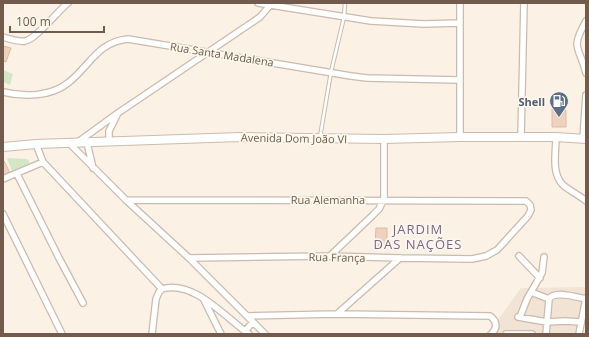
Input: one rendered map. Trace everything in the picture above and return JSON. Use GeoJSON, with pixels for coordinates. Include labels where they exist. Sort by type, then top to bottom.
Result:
{"type":"FeatureCollection","features":[{"type":"Feature","properties":{"kind":"street"},"geometry":{"type":"LineString","coordinates":[[3,37],[25,41],[31,40],[58,11],[68,3]]}},
{"type":"Feature","properties":{"kind":"street"},"geometry":{"type":"LineString","coordinates":[[258,3],[272,4],[371,21],[460,23]]}},
{"type":"Feature","properties":{"kind":"street"},"geometry":{"type":"LineString","coordinates":[[460,3],[460,137]]}},
{"type":"Feature","properties":{"kind":"street"},"geometry":{"type":"LineString","coordinates":[[521,137],[524,3]]}},
{"type":"Feature","properties":{"kind":"street"},"geometry":{"type":"LineString","coordinates":[[265,334],[189,258],[94,169],[73,143],[97,129],[118,113],[260,17],[272,4]]}},
{"type":"Feature","properties":{"kind":"street"},"geometry":{"type":"LineString","coordinates":[[586,22],[580,32],[576,46],[586,73]]}},
{"type":"Feature","properties":{"kind":"street","name":"Rua Santa Madalena"},"geometry":{"type":"LineString","coordinates":[[3,92],[18,95],[52,92],[68,83],[103,48],[120,40],[128,39],[367,78],[459,80]]}},
{"type":"Feature","properties":{"kind":"street"},"geometry":{"type":"LineString","coordinates":[[584,138],[586,95]]}},
{"type":"Feature","properties":{"kind":"street"},"geometry":{"type":"LineString","coordinates":[[109,142],[109,131],[118,113]]}},
{"type":"Feature","properties":{"kind":"street"},"geometry":{"type":"LineString","coordinates":[[97,129],[109,131]]}},
{"type":"Feature","properties":{"kind":"street","name":"Avenida Dom João VI"},"geometry":{"type":"LineString","coordinates":[[3,146],[240,137],[384,139],[460,137],[584,138]]}},
{"type":"Feature","properties":{"kind":"street"},"geometry":{"type":"LineString","coordinates":[[556,137],[555,163],[558,177],[563,184],[586,201]]}},
{"type":"Feature","properties":{"kind":"street"},"geometry":{"type":"LineString","coordinates":[[330,256],[379,209],[384,199],[384,139]]}},
{"type":"Feature","properties":{"kind":"street"},"geometry":{"type":"LineString","coordinates":[[87,143],[94,169]]}},
{"type":"Feature","properties":{"kind":"street"},"geometry":{"type":"LineString","coordinates":[[36,144],[43,162],[162,289]]}},
{"type":"Feature","properties":{"kind":"street"},"geometry":{"type":"LineString","coordinates":[[3,179],[18,174],[43,162]]}},
{"type":"Feature","properties":{"kind":"street"},"geometry":{"type":"LineString","coordinates":[[18,174],[83,303]]}},
{"type":"Feature","properties":{"kind":"street","name":"Rua Alemanha"},"geometry":{"type":"LineString","coordinates":[[126,200],[384,199],[526,201],[530,205]]}},
{"type":"Feature","properties":{"kind":"street","name":"Rua França"},"geometry":{"type":"LineString","coordinates":[[189,258],[330,256],[472,259],[486,256],[497,250],[528,216],[531,210],[530,205]]}},
{"type":"Feature","properties":{"kind":"street"},"geometry":{"type":"LineString","coordinates":[[3,214],[62,334]]}},
{"type":"Feature","properties":{"kind":"street"},"geometry":{"type":"LineString","coordinates":[[519,256],[540,278]]}},
{"type":"Feature","properties":{"kind":"street"},"geometry":{"type":"LineString","coordinates":[[337,314],[400,258]]}},
{"type":"Feature","properties":{"kind":"street"},"geometry":{"type":"LineString","coordinates":[[544,258],[540,278],[527,299],[519,317],[547,322],[581,322]]}},
{"type":"Feature","properties":{"kind":"street"},"geometry":{"type":"LineString","coordinates":[[152,334],[156,299],[162,289],[181,288],[190,291],[203,298],[247,333],[253,322]]}},
{"type":"Feature","properties":{"kind":"street"},"geometry":{"type":"LineString","coordinates":[[531,292],[549,299]]}},
{"type":"Feature","properties":{"kind":"street"},"geometry":{"type":"LineString","coordinates":[[546,334],[549,299],[554,294],[586,299],[579,334]]}},
{"type":"Feature","properties":{"kind":"street"},"geometry":{"type":"LineString","coordinates":[[203,298],[221,334]]}},
{"type":"Feature","properties":{"kind":"street"},"geometry":{"type":"LineString","coordinates":[[248,316],[337,314],[490,316],[496,324],[495,329],[491,334]]}},
{"type":"Feature","properties":{"kind":"street"},"geometry":{"type":"LineString","coordinates":[[506,334],[532,334]]}},
{"type":"Feature","properties":{"kind":"lane"},"geometry":{"type":"LineString","coordinates":[[320,138],[331,72],[344,17],[345,3]]}},
{"type":"Feature","properties":{"kind":"shaded area"},"geometry":{"type":"Polygon","coordinates":[[[586,287],[578,334],[497,334],[498,320],[521,288],[586,287]]]}},
{"type":"Feature","properties":{"kind":"green space"},"geometry":{"type":"Polygon","coordinates":[[[3,70],[13,74],[10,85],[3,82],[3,70]]]}},
{"type":"Feature","properties":{"kind":"green space"},"geometry":{"type":"Polygon","coordinates":[[[7,158],[27,159],[30,163],[12,171],[7,158]]]}},
{"type":"Feature","properties":{"kind":"building"},"geometry":{"type":"Polygon","coordinates":[[[3,46],[11,48],[6,62],[3,61],[3,46]]]}},
{"type":"Feature","properties":{"kind":"building","name":"Shell"},"geometry":{"type":"Polygon","coordinates":[[[552,109],[566,110],[566,127],[552,127],[552,109]]]}},
{"type":"Feature","properties":{"kind":"building"},"geometry":{"type":"Polygon","coordinates":[[[3,161],[10,173],[3,175],[3,161]]]}},
{"type":"Feature","properties":{"kind":"building"},"geometry":{"type":"Polygon","coordinates":[[[376,228],[387,228],[387,246],[375,245],[376,228]]]}},
{"type":"Feature","properties":{"kind":"place","name":"Shell"},"geometry":{"type":"Point","coordinates":[559,118]}},
{"type":"Feature","properties":{"kind":"district","name":"JARDIM DAS NAÇÕES"},"geometry":{"type":"Point","coordinates":[418,236]}}]}
